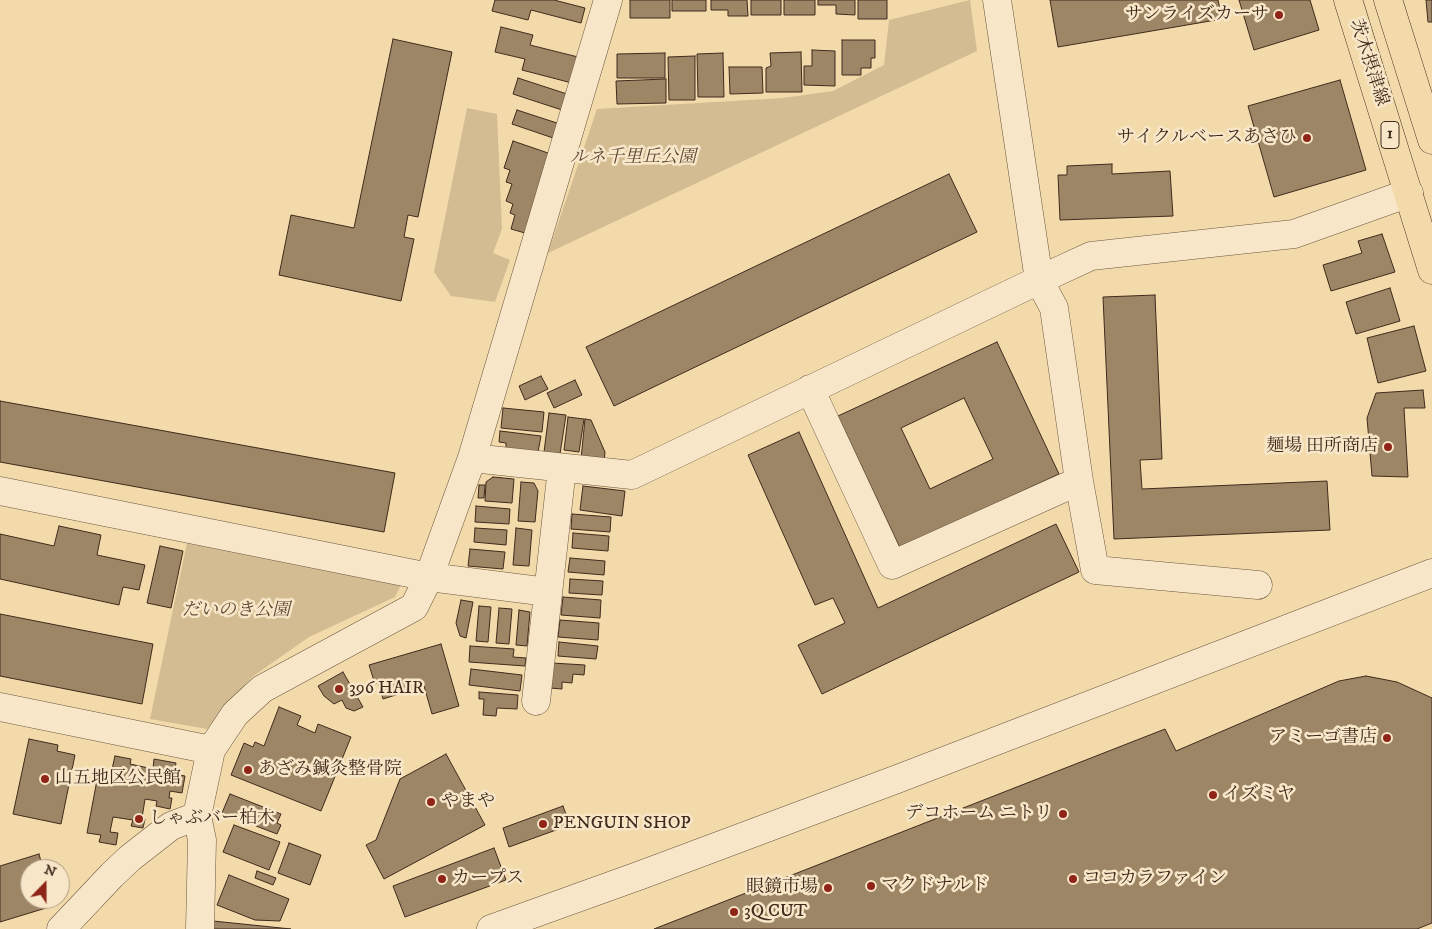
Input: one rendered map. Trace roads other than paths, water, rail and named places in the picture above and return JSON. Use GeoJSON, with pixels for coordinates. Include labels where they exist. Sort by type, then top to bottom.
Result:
{"type":"FeatureCollection","features":[{"type":"Feature","properties":{"kind":"main road","name":"茨木摂津線"},"geometry":{"type":"LineString","coordinates":[[1348,0],[1432,270]]}},
{"type":"Feature","properties":{"kind":"main road","name":"1"},"geometry":{"type":"LineString","coordinates":[[1388,0],[1432,140]]}},
{"type":"Feature","properties":{"kind":"street"},"geometry":{"type":"LineString","coordinates":[[200,929],[202,840],[197,816],[211,750],[235,714],[262,689],[414,607],[429,577],[472,458],[608,0]]}},
{"type":"Feature","properties":{"kind":"street"},"geometry":{"type":"LineString","coordinates":[[997,0],[1039,280],[1054,308],[1079,481],[1095,570],[1258,584]]}},
{"type":"Feature","properties":{"kind":"street"},"geometry":{"type":"LineString","coordinates":[[472,458],[632,475],[1091,256],[1294,234],[1409,194]]}},
{"type":"Feature","properties":{"kind":"street"},"geometry":{"type":"LineString","coordinates":[[810,389],[892,565],[1079,481]]}},
{"type":"Feature","properties":{"kind":"street"},"geometry":{"type":"LineString","coordinates":[[536,701],[562,468]]}},
{"type":"Feature","properties":{"kind":"street"},"geometry":{"type":"LineString","coordinates":[[0,491],[429,577],[548,592]]}},
{"type":"Feature","properties":{"kind":"street"},"geometry":{"type":"LineString","coordinates":[[491,929],[891,781],[1432,573]]}},
{"type":"Feature","properties":{"kind":"street"},"geometry":{"type":"LineString","coordinates":[[0,708],[211,750]]}},
{"type":"Feature","properties":{"kind":"street"},"geometry":{"type":"LineString","coordinates":[[62,929],[130,858],[171,826],[197,816]]}},
{"type":"Feature","properties":{"kind":"place","name":"サンライズカーサ"},"geometry":{"type":"Point","coordinates":[1279,15]}},
{"type":"Feature","properties":{"kind":"place","name":"サイクルベースあさひ"},"geometry":{"type":"Point","coordinates":[1307,138]}},
{"type":"Feature","properties":{"kind":"place","name":"麺場 田所商店"},"geometry":{"type":"Point","coordinates":[1388,447]}},
{"type":"Feature","properties":{"kind":"place","name":"396 HAIR"},"geometry":{"type":"Point","coordinates":[339,689]}},
{"type":"Feature","properties":{"kind":"place","name":"アミーゴ書店"},"geometry":{"type":"Point","coordinates":[1387,738]}},
{"type":"Feature","properties":{"kind":"place","name":"あざみ鍼灸整骨院"},"geometry":{"type":"Point","coordinates":[248,770]}},
{"type":"Feature","properties":{"kind":"place","name":"山五地区公民館"},"geometry":{"type":"Point","coordinates":[45,779]}},
{"type":"Feature","properties":{"kind":"place","name":"イズミヤ"},"geometry":{"type":"Point","coordinates":[1213,795]}},
{"type":"Feature","properties":{"kind":"place","name":"やまや"},"geometry":{"type":"Point","coordinates":[431,802]}},
{"type":"Feature","properties":{"kind":"place","name":"デコホーム ニトリ"},"geometry":{"type":"Point","coordinates":[1063,814]}},
{"type":"Feature","properties":{"kind":"place","name":"しゃぶバー柏木"},"geometry":{"type":"Point","coordinates":[139,819]}},
{"type":"Feature","properties":{"kind":"place","name":"PENGUIN SHOP"},"geometry":{"type":"Point","coordinates":[543,824]}},
{"type":"Feature","properties":{"kind":"place","name":"カープス"},"geometry":{"type":"Point","coordinates":[442,879]}},
{"type":"Feature","properties":{"kind":"place","name":"ココカラファイン"},"geometry":{"type":"Point","coordinates":[1073,879]}},
{"type":"Feature","properties":{"kind":"place","name":"マクドナルド"},"geometry":{"type":"Point","coordinates":[871,886]}},
{"type":"Feature","properties":{"kind":"place","name":"眼鏡市場"},"geometry":{"type":"Point","coordinates":[828,888]}},
{"type":"Feature","properties":{"kind":"place","name":"3Q CUT"},"geometry":{"type":"Point","coordinates":[734,912]}},
{"type":"Feature","properties":{"kind":"park label","name":"ルネ千里丘公園"},"geometry":{"type":"Point","coordinates":[633,158]}},
{"type":"Feature","properties":{"kind":"park label","name":"だいのき公園"},"geometry":{"type":"Point","coordinates":[236,611]}}]}
